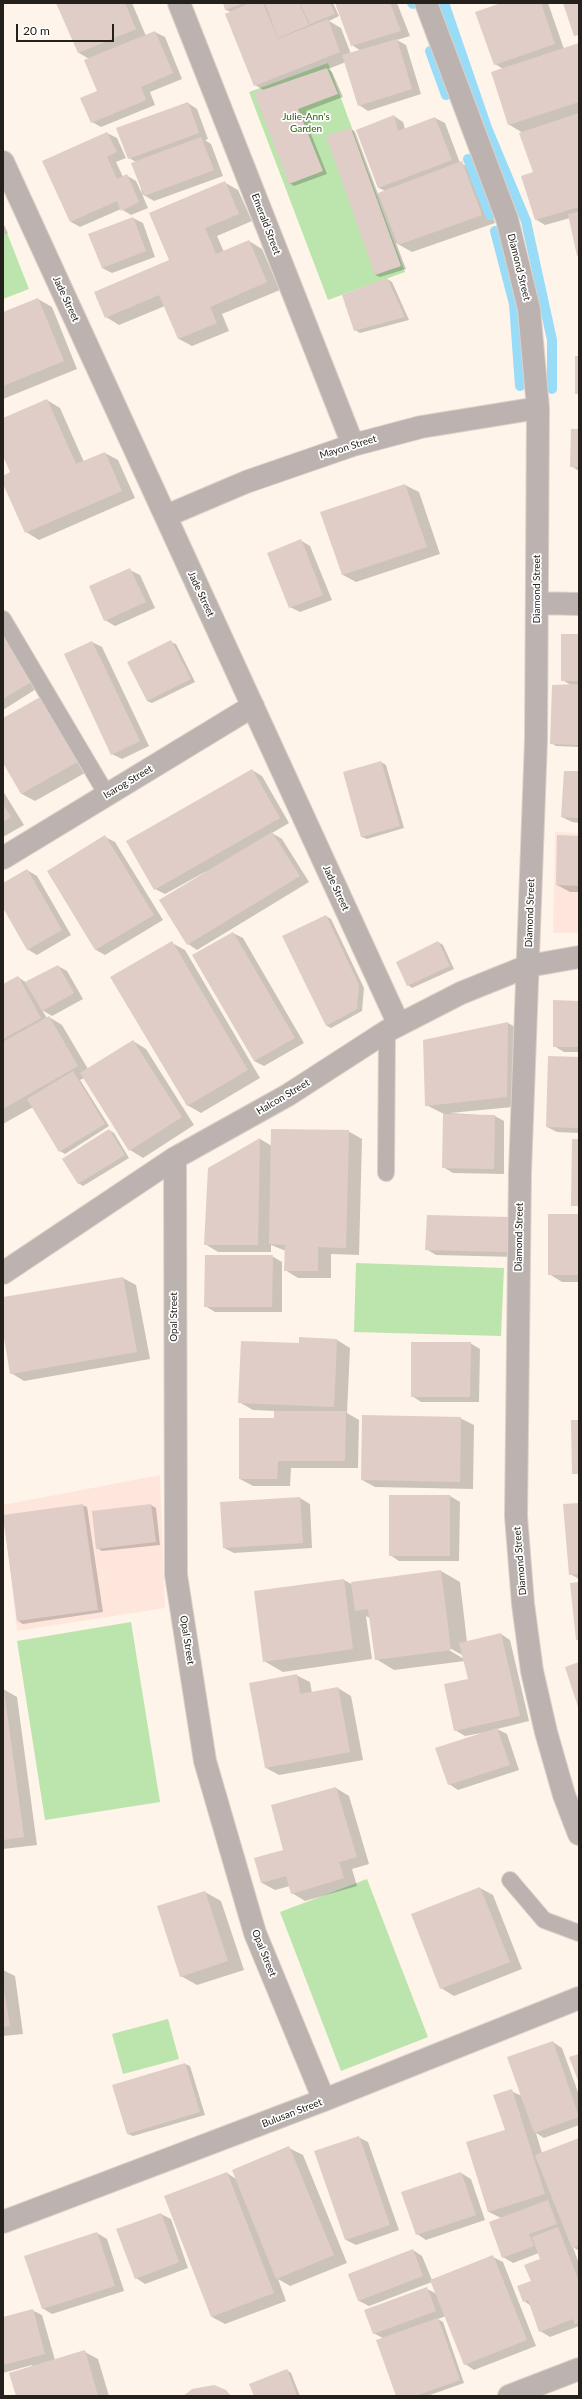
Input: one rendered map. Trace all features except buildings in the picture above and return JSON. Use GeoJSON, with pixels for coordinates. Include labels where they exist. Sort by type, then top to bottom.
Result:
{"type":"FeatureCollection","features":[{"type":"Feature","properties":{"kind":"street","name":"Emerald Street"},"geometry":{"type":"LineString","coordinates":[[179,3],[353,445]]}},
{"type":"Feature","properties":{"kind":"street","name":"Diamond Street"},"geometry":{"type":"LineString","coordinates":[[426,3],[507,219],[529,308],[538,408],[536,740],[518,1256],[516,1516],[523,1604],[532,1671],[562,1788],[579,1834]]}},
{"type":"Feature","properties":{"kind":"street","name":"Jade Street"},"geometry":{"type":"LineString","coordinates":[[3,162],[252,706],[393,1028]]}},
{"type":"Feature","properties":{"kind":"street","name":"Mayon Street"},"geometry":{"type":"LineString","coordinates":[[166,516],[246,482],[353,445],[421,427],[538,408]]}},
{"type":"Feature","properties":{"kind":"street"},"geometry":{"type":"LineString","coordinates":[[537,603],[579,604]]}},
{"type":"Feature","properties":{"kind":"street","name":"Isarog Street"},"geometry":{"type":"LineString","coordinates":[[3,858],[252,706]]}},
{"type":"Feature","properties":{"kind":"street","name":"Halcon Street"},"geometry":{"type":"LineString","coordinates":[[3,1273],[175,1158],[288,1095],[393,1028],[461,993],[528,966],[579,957]]}},
{"type":"Feature","properties":{"kind":"street","name":"Opal Street"},"geometry":{"type":"LineString","coordinates":[[175,1158],[176,1575],[206,1761],[255,1933],[324,2100]]}},
{"type":"Feature","properties":{"kind":"street","name":"Bulusan Street"},"geometry":{"type":"LineString","coordinates":[[3,2222],[324,2100],[579,1998]]}},
{"type":"Feature","properties":{"kind":"street"},"geometry":{"type":"LineString","coordinates":[[509,2396],[579,2368]]}},
{"type":"Feature","properties":{"kind":"lane"},"geometry":{"type":"LineString","coordinates":[[3,619],[107,795]]}},
{"type":"Feature","properties":{"kind":"lane"},"geometry":{"type":"LineString","coordinates":[[386,1173],[393,1028]]}},
{"type":"Feature","properties":{"kind":"lane"},"geometry":{"type":"LineString","coordinates":[[510,1880],[544,1920],[579,1933]]}},
{"type":"Feature","properties":{"kind":"shaded area"},"geometry":{"type":"Polygon","coordinates":[[[555,832],[579,833],[579,933],[553,933],[555,832]]]}},
{"type":"Feature","properties":{"kind":"shaded area"},"geometry":{"type":"Polygon","coordinates":[[[160,1475],[165,1608],[17,1631],[3,1505],[160,1475]]]}},
{"type":"Feature","properties":{"kind":"green space","name":"Julie-Ann's Garden"},"geometry":{"type":"Polygon","coordinates":[[[328,63],[405,272],[328,300],[249,92],[328,63]]]}},
{"type":"Feature","properties":{"kind":"green space"},"geometry":{"type":"Polygon","coordinates":[[[7,233],[29,289],[3,299],[3,235],[7,233]]]}},
{"type":"Feature","properties":{"kind":"green space"},"geometry":{"type":"Polygon","coordinates":[[[356,1263],[504,1268],[501,1336],[354,1332],[356,1263]]]}},
{"type":"Feature","properties":{"kind":"green space"},"geometry":{"type":"Polygon","coordinates":[[[131,1622],[160,1802],[45,1820],[17,1641],[131,1622]]]}},
{"type":"Feature","properties":{"kind":"green space"},"geometry":{"type":"Polygon","coordinates":[[[367,1879],[428,2037],[341,2071],[280,1912],[367,1879]]]}},
{"type":"Feature","properties":{"kind":"green space"},"geometry":{"type":"Polygon","coordinates":[[[168,2019],[179,2059],[123,2074],[112,2034],[168,2019]]]}},
{"type":"Feature","properties":{"kind":"waterway"},"geometry":{"type":"LineString","coordinates":[[444,3],[487,128],[526,221],[552,340],[552,389]]}},
{"type":"Feature","properties":{"kind":"waterway"},"geometry":{"type":"LineString","coordinates":[[430,51],[446,95]]}},
{"type":"Feature","properties":{"kind":"waterway"},"geometry":{"type":"LineString","coordinates":[[468,159],[490,215]]}},
{"type":"Feature","properties":{"kind":"waterway"},"geometry":{"type":"LineString","coordinates":[[495,231],[514,304],[520,386]]}}]}
